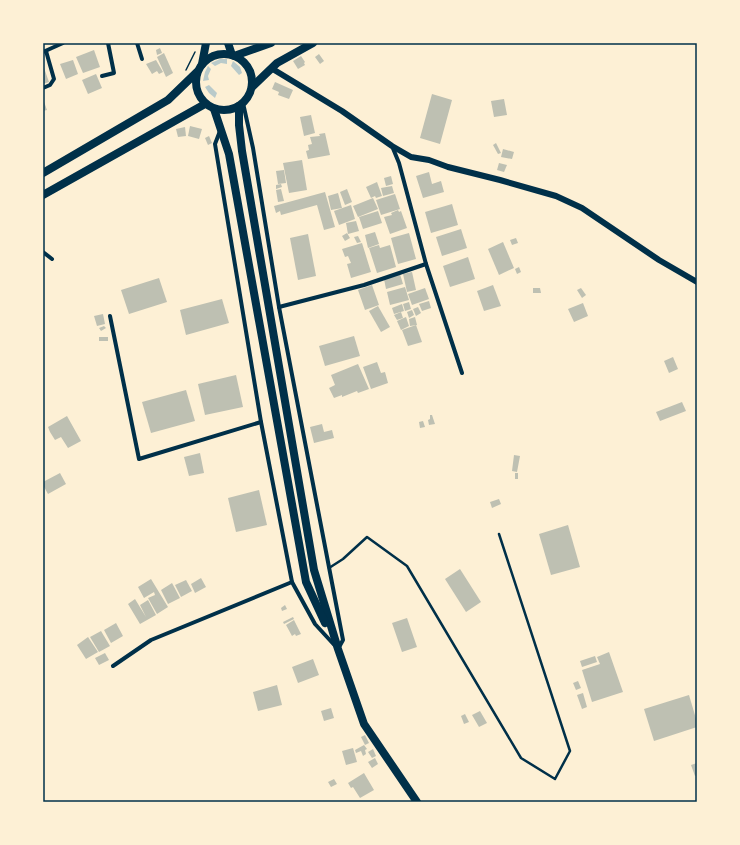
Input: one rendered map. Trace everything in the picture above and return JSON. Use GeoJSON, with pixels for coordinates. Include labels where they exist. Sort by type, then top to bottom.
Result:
{"type":"FeatureCollection","features":[{"type":"Feature","properties":{"kind":"main road"},"geometry":{"type":"LineString","coordinates":[[202,64],[206,43]]}},
{"type":"Feature","properties":{"kind":"main road"},"geometry":{"type":"LineString","coordinates":[[228,43],[233,56]]}},
{"type":"Feature","properties":{"kind":"main road"},"geometry":{"type":"LineString","coordinates":[[233,56],[271,43]]}},
{"type":"Feature","properties":{"kind":"main road"},"geometry":{"type":"LineString","coordinates":[[252,87],[271,68],[313,43]]}},
{"type":"Feature","properties":{"kind":"main road"},"geometry":{"type":"LineString","coordinates":[[43,173],[168,100],[197,72],[202,64],[210,57],[215,55],[226,54],[233,56],[247,66],[251,76],[252,87],[249,96],[241,105],[224,111],[214,109],[205,104],[197,92],[195,82],[197,72]]}},
{"type":"Feature","properties":{"kind":"main road"},"geometry":{"type":"LineString","coordinates":[[43,195],[205,104]]}},
{"type":"Feature","properties":{"kind":"main road"},"geometry":{"type":"LineString","coordinates":[[241,105],[238,125],[242,151],[312,562],[338,649],[364,724],[417,802]]}},
{"type":"Feature","properties":{"kind":"main road"},"geometry":{"type":"LineString","coordinates":[[214,109],[229,154],[306,582],[338,649]]}},
{"type":"Feature","properties":{"kind":"street"},"geometry":{"type":"LineString","coordinates":[[43,88],[50,85],[54,79],[44,52],[63,43]]}},
{"type":"Feature","properties":{"kind":"street"},"geometry":{"type":"LineString","coordinates":[[102,76],[114,73],[108,43]]}},
{"type":"Feature","properties":{"kind":"street"},"geometry":{"type":"LineString","coordinates":[[137,43],[142,59]]}},
{"type":"Feature","properties":{"kind":"street"},"geometry":{"type":"LineString","coordinates":[[271,68],[342,111],[392,146],[411,157],[429,160],[448,167],[556,196],[582,208],[659,260],[697,282]]}},
{"type":"Feature","properties":{"kind":"street"},"geometry":{"type":"LineString","coordinates":[[221,130],[215,144],[261,422],[292,582],[315,624],[338,649],[343,640],[279,307],[253,148],[241,105]]}},
{"type":"Feature","properties":{"kind":"street"},"geometry":{"type":"LineString","coordinates":[[392,146],[399,163],[426,264],[462,373]]}},
{"type":"Feature","properties":{"kind":"street"},"geometry":{"type":"LineString","coordinates":[[43,252],[52,259]]}},
{"type":"Feature","properties":{"kind":"street"},"geometry":{"type":"LineString","coordinates":[[279,307],[364,285],[426,264]]}},
{"type":"Feature","properties":{"kind":"street"},"geometry":{"type":"LineString","coordinates":[[110,316],[139,459],[261,422]]}},
{"type":"Feature","properties":{"kind":"street"},"geometry":{"type":"LineString","coordinates":[[113,666],[150,640],[292,582]]}},
{"type":"Feature","properties":{"kind":"lane"},"geometry":{"type":"LineString","coordinates":[[329,569],[343,559],[367,537],[406,566],[520,758],[555,779],[570,751],[499,534]]}},
{"type":"Feature","properties":{"kind":"path"},"geometry":{"type":"LineString","coordinates":[[184,75],[196,52]]}},
{"type":"Feature","properties":{"kind":"shaded area"},"geometry":{"type":"Polygon","coordinates":[[[220,59],[227,59],[227,64],[221,63],[215,66],[211,63],[220,59]]]}},
{"type":"Feature","properties":{"kind":"shaded area"},"geometry":{"type":"Polygon","coordinates":[[[233,61],[240,67],[242,73],[239,75],[231,66],[233,61]]]}},
{"type":"Feature","properties":{"kind":"shaded area"},"geometry":{"type":"Polygon","coordinates":[[[208,66],[211,69],[208,76],[209,80],[203,81],[205,72],[208,66]]]}},
{"type":"Feature","properties":{"kind":"shaded area"},"geometry":{"type":"Polygon","coordinates":[[[209,85],[217,93],[215,98],[205,87],[209,85]]]}},
{"type":"Feature","properties":{"kind":"building"},"geometry":{"type":"Polygon","coordinates":[[[160,48],[162,53],[157,55],[156,50],[160,48]]]}},
{"type":"Feature","properties":{"kind":"building"},"geometry":{"type":"Polygon","coordinates":[[[94,50],[100,67],[83,73],[76,57],[94,50]]]}},
{"type":"Feature","properties":{"kind":"building"},"geometry":{"type":"Polygon","coordinates":[[[164,53],[173,73],[166,77],[157,57],[164,53]]]}},
{"type":"Feature","properties":{"kind":"building"},"geometry":{"type":"Polygon","coordinates":[[[319,54],[324,61],[320,64],[315,57],[319,54]]]}},
{"type":"Feature","properties":{"kind":"building"},"geometry":{"type":"Polygon","coordinates":[[[301,56],[305,62],[305,65],[298,69],[293,61],[301,56]]]}},
{"type":"Feature","properties":{"kind":"building"},"geometry":{"type":"Polygon","coordinates":[[[73,60],[78,74],[66,79],[60,64],[73,60]]]}},
{"type":"Feature","properties":{"kind":"building"},"geometry":{"type":"Polygon","coordinates":[[[156,60],[163,72],[159,74],[157,71],[152,74],[146,64],[156,60]]]}},
{"type":"Feature","properties":{"kind":"building"},"geometry":{"type":"Polygon","coordinates":[[[43,68],[49,82],[43,84],[43,68]]]}},
{"type":"Feature","properties":{"kind":"building"},"geometry":{"type":"Polygon","coordinates":[[[96,74],[102,88],[88,94],[82,80],[96,74]]]}},
{"type":"Feature","properties":{"kind":"building"},"geometry":{"type":"Polygon","coordinates":[[[275,82],[293,90],[289,99],[278,95],[279,92],[272,89],[275,82]]]}},
{"type":"Feature","properties":{"kind":"building"},"geometry":{"type":"Polygon","coordinates":[[[432,94],[452,100],[440,144],[420,138],[432,94]]]}},
{"type":"Feature","properties":{"kind":"building"},"geometry":{"type":"Polygon","coordinates":[[[43,99],[47,110],[43,111],[43,99]]]}},
{"type":"Feature","properties":{"kind":"building"},"geometry":{"type":"Polygon","coordinates":[[[504,99],[507,115],[494,117],[491,101],[504,99]]]}},
{"type":"Feature","properties":{"kind":"building"},"geometry":{"type":"Polygon","coordinates":[[[311,115],[315,133],[304,136],[300,117],[311,115]]]}},
{"type":"Feature","properties":{"kind":"building"},"geometry":{"type":"Polygon","coordinates":[[[190,126],[202,129],[199,139],[188,136],[190,126]]]}},
{"type":"Feature","properties":{"kind":"building"},"geometry":{"type":"Polygon","coordinates":[[[185,127],[186,136],[178,137],[176,129],[185,127]]]}},
{"type":"Feature","properties":{"kind":"building"},"geometry":{"type":"Polygon","coordinates":[[[325,133],[330,155],[308,159],[306,151],[309,150],[308,145],[312,144],[310,137],[320,136],[319,134],[325,133]]]}},
{"type":"Feature","properties":{"kind":"building"},"geometry":{"type":"Polygon","coordinates":[[[209,136],[212,143],[208,145],[205,138],[209,136]]]}},
{"type":"Feature","properties":{"kind":"building"},"geometry":{"type":"Polygon","coordinates":[[[496,143],[501,153],[498,154],[493,145],[496,143]]]}},
{"type":"Feature","properties":{"kind":"building"},"geometry":{"type":"Polygon","coordinates":[[[503,149],[514,152],[512,159],[501,157],[503,149]]]}},
{"type":"Feature","properties":{"kind":"building"},"geometry":{"type":"Polygon","coordinates":[[[302,160],[307,190],[289,193],[283,163],[302,160]]]}},
{"type":"Feature","properties":{"kind":"building"},"geometry":{"type":"Polygon","coordinates":[[[499,163],[507,165],[504,172],[497,170],[499,163]]]}},
{"type":"Feature","properties":{"kind":"building"},"geometry":{"type":"Polygon","coordinates":[[[284,170],[286,183],[278,184],[276,171],[284,170]]]}},
{"type":"Feature","properties":{"kind":"building"},"geometry":{"type":"Polygon","coordinates":[[[429,172],[432,184],[441,181],[444,192],[423,198],[416,176],[429,172]]]}},
{"type":"Feature","properties":{"kind":"building"},"geometry":{"type":"Polygon","coordinates":[[[391,176],[393,184],[386,186],[384,178],[391,176]]]}},
{"type":"Feature","properties":{"kind":"building"},"geometry":{"type":"Polygon","coordinates":[[[377,182],[382,196],[376,198],[375,196],[371,198],[366,187],[377,182]]]}},
{"type":"Feature","properties":{"kind":"building"},"geometry":{"type":"Polygon","coordinates":[[[281,184],[282,187],[276,189],[276,185],[281,184]]]}},
{"type":"Feature","properties":{"kind":"building"},"geometry":{"type":"Polygon","coordinates":[[[392,186],[394,193],[383,196],[381,188],[392,186]]]}},
{"type":"Feature","properties":{"kind":"building"},"geometry":{"type":"Polygon","coordinates":[[[281,189],[284,201],[278,202],[276,190],[281,189]]]}},
{"type":"Feature","properties":{"kind":"building"},"geometry":{"type":"Polygon","coordinates":[[[347,189],[352,202],[345,205],[340,192],[347,189]]]}},
{"type":"Feature","properties":{"kind":"building"},"geometry":{"type":"Polygon","coordinates":[[[325,192],[335,227],[324,230],[317,205],[281,215],[280,211],[276,213],[274,206],[325,192]]]}},
{"type":"Feature","properties":{"kind":"building"},"geometry":{"type":"Polygon","coordinates":[[[338,193],[342,208],[331,210],[328,196],[338,193]]]}},
{"type":"Feature","properties":{"kind":"building"},"geometry":{"type":"Polygon","coordinates":[[[395,194],[400,209],[381,215],[376,200],[395,194]]]}},
{"type":"Feature","properties":{"kind":"building"},"geometry":{"type":"Polygon","coordinates":[[[373,198],[378,209],[358,217],[353,206],[373,198]]]}},
{"type":"Feature","properties":{"kind":"building"},"geometry":{"type":"Polygon","coordinates":[[[452,204],[458,225],[431,233],[425,212],[452,204]]]}},
{"type":"Feature","properties":{"kind":"building"},"geometry":{"type":"Polygon","coordinates":[[[351,205],[355,219],[339,225],[334,211],[351,205]]]}},
{"type":"Feature","properties":{"kind":"building"},"geometry":{"type":"Polygon","coordinates":[[[398,210],[399,212],[401,211],[407,228],[390,234],[384,217],[392,215],[391,213],[398,210]]]}},
{"type":"Feature","properties":{"kind":"building"},"geometry":{"type":"Polygon","coordinates":[[[378,211],[382,223],[363,229],[359,217],[378,211]]]}},
{"type":"Feature","properties":{"kind":"building"},"geometry":{"type":"Polygon","coordinates":[[[356,221],[359,231],[348,234],[346,223],[356,221]]]}},
{"type":"Feature","properties":{"kind":"building"},"geometry":{"type":"Polygon","coordinates":[[[461,229],[467,248],[442,256],[436,237],[461,229]]]}},
{"type":"Feature","properties":{"kind":"building"},"geometry":{"type":"Polygon","coordinates":[[[375,232],[379,244],[368,248],[365,235],[375,232]]]}},
{"type":"Feature","properties":{"kind":"building"},"geometry":{"type":"Polygon","coordinates":[[[347,233],[350,238],[345,241],[342,236],[347,233]]]}},
{"type":"Feature","properties":{"kind":"building"},"geometry":{"type":"Polygon","coordinates":[[[409,233],[416,259],[398,264],[391,238],[409,233]]]}},
{"type":"Feature","properties":{"kind":"building"},"geometry":{"type":"Polygon","coordinates":[[[308,234],[316,276],[298,280],[290,238],[308,234]]]}},
{"type":"Feature","properties":{"kind":"building"},"geometry":{"type":"Polygon","coordinates":[[[358,236],[361,242],[357,243],[354,237],[358,236]]]}},
{"type":"Feature","properties":{"kind":"building"},"geometry":{"type":"Polygon","coordinates":[[[516,238],[518,243],[512,245],[510,240],[516,238]]]}},
{"type":"Feature","properties":{"kind":"building"},"geometry":{"type":"Polygon","coordinates":[[[503,242],[514,268],[499,275],[488,249],[503,242]]]}},
{"type":"Feature","properties":{"kind":"building"},"geometry":{"type":"Polygon","coordinates":[[[362,243],[371,272],[351,278],[347,264],[351,263],[348,256],[345,257],[342,249],[362,243]]]}},
{"type":"Feature","properties":{"kind":"building"},"geometry":{"type":"Polygon","coordinates":[[[379,245],[380,248],[390,245],[396,267],[377,273],[369,248],[379,245]]]}},
{"type":"Feature","properties":{"kind":"building"},"geometry":{"type":"Polygon","coordinates":[[[468,257],[475,279],[450,287],[443,266],[468,257]]]}},
{"type":"Feature","properties":{"kind":"building"},"geometry":{"type":"Polygon","coordinates":[[[519,267],[521,272],[517,274],[515,269],[519,267]]]}},
{"type":"Feature","properties":{"kind":"building"},"geometry":{"type":"Polygon","coordinates":[[[412,272],[416,290],[407,292],[403,274],[412,272]]]}},
{"type":"Feature","properties":{"kind":"building"},"geometry":{"type":"Polygon","coordinates":[[[400,274],[403,284],[386,289],[384,279],[400,274]]]}},
{"type":"Feature","properties":{"kind":"building"},"geometry":{"type":"Polygon","coordinates":[[[159,278],[167,302],[129,314],[121,290],[159,278]]]}},
{"type":"Feature","properties":{"kind":"building"},"geometry":{"type":"Polygon","coordinates":[[[372,285],[379,305],[365,310],[358,290],[372,285]]]}},
{"type":"Feature","properties":{"kind":"building"},"geometry":{"type":"Polygon","coordinates":[[[493,285],[501,306],[484,311],[477,291],[493,285]]]}},
{"type":"Feature","properties":{"kind":"building"},"geometry":{"type":"Polygon","coordinates":[[[405,287],[409,300],[390,305],[387,292],[405,287]]]}},
{"type":"Feature","properties":{"kind":"building"},"geometry":{"type":"Polygon","coordinates":[[[425,288],[429,299],[412,305],[408,294],[425,288]]]}},
{"type":"Feature","properties":{"kind":"building"},"geometry":{"type":"Polygon","coordinates":[[[533,288],[540,288],[541,293],[533,293],[533,288]]]}},
{"type":"Feature","properties":{"kind":"building"},"geometry":{"type":"Polygon","coordinates":[[[581,288],[586,295],[582,298],[577,290],[581,288]]]}},
{"type":"Feature","properties":{"kind":"building"},"geometry":{"type":"Polygon","coordinates":[[[222,299],[229,323],[186,335],[180,310],[222,299]]]}},
{"type":"Feature","properties":{"kind":"building"},"geometry":{"type":"Polygon","coordinates":[[[429,301],[431,308],[422,311],[419,304],[429,301]]]}},
{"type":"Feature","properties":{"kind":"building"},"geometry":{"type":"Polygon","coordinates":[[[409,302],[411,309],[405,311],[403,304],[409,302]]]}},
{"type":"Feature","properties":{"kind":"building"},"geometry":{"type":"Polygon","coordinates":[[[583,303],[588,316],[574,322],[568,309],[583,303]]]}},
{"type":"Feature","properties":{"kind":"building"},"geometry":{"type":"Polygon","coordinates":[[[402,304],[404,311],[394,314],[392,308],[402,304]]]}},
{"type":"Feature","properties":{"kind":"building"},"geometry":{"type":"Polygon","coordinates":[[[378,306],[390,327],[381,332],[369,311],[378,306]]]}},
{"type":"Feature","properties":{"kind":"building"},"geometry":{"type":"Polygon","coordinates":[[[418,307],[421,313],[416,316],[413,309],[418,307]]]}},
{"type":"Feature","properties":{"kind":"building"},"geometry":{"type":"Polygon","coordinates":[[[412,310],[414,315],[409,318],[407,312],[412,310]]]}},
{"type":"Feature","properties":{"kind":"building"},"geometry":{"type":"Polygon","coordinates":[[[401,312],[403,318],[397,320],[394,315],[401,312]]]}},
{"type":"Feature","properties":{"kind":"building"},"geometry":{"type":"Polygon","coordinates":[[[103,314],[105,324],[97,326],[94,316],[103,314]]]}},
{"type":"Feature","properties":{"kind":"building"},"geometry":{"type":"Polygon","coordinates":[[[406,317],[409,326],[401,330],[397,321],[406,317]]]}},
{"type":"Feature","properties":{"kind":"building"},"geometry":{"type":"Polygon","coordinates":[[[415,317],[417,325],[410,326],[409,319],[415,317]]]}},
{"type":"Feature","properties":{"kind":"building"},"geometry":{"type":"Polygon","coordinates":[[[416,325],[422,342],[408,346],[402,330],[416,325]]]}},
{"type":"Feature","properties":{"kind":"building"},"geometry":{"type":"Polygon","coordinates":[[[104,326],[106,328],[101,331],[99,328],[104,326]]]}},
{"type":"Feature","properties":{"kind":"building"},"geometry":{"type":"Polygon","coordinates":[[[354,336],[360,356],[325,366],[319,346],[354,336]]]}},
{"type":"Feature","properties":{"kind":"building"},"geometry":{"type":"Polygon","coordinates":[[[99,337],[108,337],[108,341],[99,341],[99,337]]]}},
{"type":"Feature","properties":{"kind":"building"},"geometry":{"type":"Polygon","coordinates":[[[673,357],[678,369],[669,373],[664,361],[673,357]]]}},
{"type":"Feature","properties":{"kind":"building"},"geometry":{"type":"Polygon","coordinates":[[[377,362],[381,373],[385,372],[388,383],[371,389],[363,367],[377,362]]]}},
{"type":"Feature","properties":{"kind":"building"},"geometry":{"type":"Polygon","coordinates":[[[358,364],[369,389],[334,398],[329,388],[335,385],[331,375],[358,364]]]}},
{"type":"Feature","properties":{"kind":"building"},"geometry":{"type":"Polygon","coordinates":[[[236,375],[243,407],[205,415],[198,384],[236,375]]]}},
{"type":"Feature","properties":{"kind":"building"},"geometry":{"type":"Polygon","coordinates":[[[186,390],[195,421],[151,433],[142,402],[186,390]]]}},
{"type":"Feature","properties":{"kind":"building"},"geometry":{"type":"Polygon","coordinates":[[[682,402],[686,411],[660,421],[656,412],[682,402]]]}},
{"type":"Feature","properties":{"kind":"building"},"geometry":{"type":"Polygon","coordinates":[[[430,415],[432,415],[435,424],[429,425],[428,420],[430,419],[430,415]]]}},
{"type":"Feature","properties":{"kind":"building"},"geometry":{"type":"Polygon","coordinates":[[[67,416],[81,441],[68,448],[61,437],[55,440],[48,427],[67,416]]]}},
{"type":"Feature","properties":{"kind":"building"},"geometry":{"type":"Polygon","coordinates":[[[423,421],[425,427],[420,428],[419,422],[423,421]]]}},
{"type":"Feature","properties":{"kind":"building"},"geometry":{"type":"Polygon","coordinates":[[[322,424],[324,432],[332,430],[334,438],[314,443],[310,427],[322,424]]]}},
{"type":"Feature","properties":{"kind":"building"},"geometry":{"type":"Polygon","coordinates":[[[200,453],[204,473],[189,476],[184,457],[200,453]]]}},
{"type":"Feature","properties":{"kind":"building"},"geometry":{"type":"Polygon","coordinates":[[[514,455],[520,456],[517,472],[512,471],[514,455]]]}},
{"type":"Feature","properties":{"kind":"building"},"geometry":{"type":"Polygon","coordinates":[[[60,473],[66,484],[48,494],[43,482],[60,473]]]}},
{"type":"Feature","properties":{"kind":"building"},"geometry":{"type":"Polygon","coordinates":[[[515,473],[518,473],[518,479],[515,479],[515,473]]]}},
{"type":"Feature","properties":{"kind":"building"},"geometry":{"type":"Polygon","coordinates":[[[259,490],[267,525],[236,532],[228,498],[259,490]]]}},
{"type":"Feature","properties":{"kind":"building"},"geometry":{"type":"Polygon","coordinates":[[[499,499],[501,504],[492,508],[490,502],[499,499]]]}},
{"type":"Feature","properties":{"kind":"building"},"geometry":{"type":"Polygon","coordinates":[[[568,525],[580,567],[551,575],[539,534],[568,525]]]}},
{"type":"Feature","properties":{"kind":"building"},"geometry":{"type":"Polygon","coordinates":[[[460,569],[481,602],[466,612],[445,579],[460,569]]]}},
{"type":"Feature","properties":{"kind":"building"},"geometry":{"type":"Polygon","coordinates":[[[201,578],[206,587],[195,593],[191,584],[201,578]]]}},
{"type":"Feature","properties":{"kind":"building"},"geometry":{"type":"Polygon","coordinates":[[[151,579],[168,607],[157,614],[148,598],[155,595],[154,592],[144,598],[138,587],[151,579]]]}},
{"type":"Feature","properties":{"kind":"building"},"geometry":{"type":"Polygon","coordinates":[[[186,580],[192,591],[181,597],[175,585],[186,580]]]}},
{"type":"Feature","properties":{"kind":"building"},"geometry":{"type":"Polygon","coordinates":[[[172,583],[180,598],[168,604],[161,590],[172,583]]]}},
{"type":"Feature","properties":{"kind":"building"},"geometry":{"type":"Polygon","coordinates":[[[135,599],[146,617],[140,605],[148,600],[156,615],[140,624],[128,604],[135,599]]]}},
{"type":"Feature","properties":{"kind":"building"},"geometry":{"type":"Polygon","coordinates":[[[285,605],[287,609],[282,611],[281,608],[285,605]]]}},
{"type":"Feature","properties":{"kind":"building"},"geometry":{"type":"Polygon","coordinates":[[[293,617],[294,619],[284,624],[283,622],[293,617]]]}},
{"type":"Feature","properties":{"kind":"building"},"geometry":{"type":"Polygon","coordinates":[[[407,618],[417,647],[402,652],[392,623],[407,618]]]}},
{"type":"Feature","properties":{"kind":"building"},"geometry":{"type":"Polygon","coordinates":[[[294,620],[301,634],[296,636],[295,634],[292,636],[286,625],[294,620]]]}},
{"type":"Feature","properties":{"kind":"building"},"geometry":{"type":"Polygon","coordinates":[[[116,623],[123,636],[111,643],[104,630],[116,623]]]}},
{"type":"Feature","properties":{"kind":"building"},"geometry":{"type":"Polygon","coordinates":[[[101,631],[110,646],[99,652],[90,637],[101,631]]]}},
{"type":"Feature","properties":{"kind":"building"},"geometry":{"type":"Polygon","coordinates":[[[88,637],[98,652],[86,659],[77,645],[88,637]]]}},
{"type":"Feature","properties":{"kind":"building"},"geometry":{"type":"Polygon","coordinates":[[[609,652],[623,692],[592,702],[582,670],[600,664],[597,657],[609,652]]]}},
{"type":"Feature","properties":{"kind":"building"},"geometry":{"type":"Polygon","coordinates":[[[105,653],[109,660],[99,665],[95,658],[105,653]]]}},
{"type":"Feature","properties":{"kind":"building"},"geometry":{"type":"Polygon","coordinates":[[[595,656],[597,662],[582,667],[580,661],[595,656]]]}},
{"type":"Feature","properties":{"kind":"building"},"geometry":{"type":"Polygon","coordinates":[[[313,659],[319,675],[298,683],[292,667],[313,659]]]}},
{"type":"Feature","properties":{"kind":"building"},"geometry":{"type":"Polygon","coordinates":[[[578,681],[581,688],[576,690],[573,683],[578,681]]]}},
{"type":"Feature","properties":{"kind":"building"},"geometry":{"type":"Polygon","coordinates":[[[277,685],[282,705],[258,711],[253,692],[277,685]]]}},
{"type":"Feature","properties":{"kind":"building"},"geometry":{"type":"Polygon","coordinates":[[[583,693],[587,707],[582,709],[577,695],[583,693]]]}},
{"type":"Feature","properties":{"kind":"building"},"geometry":{"type":"Polygon","coordinates":[[[689,695],[697,722],[697,727],[654,741],[644,709],[689,695]]]}},
{"type":"Feature","properties":{"kind":"building"},"geometry":{"type":"Polygon","coordinates":[[[331,708],[334,718],[324,721],[321,711],[331,708]]]}},
{"type":"Feature","properties":{"kind":"building"},"geometry":{"type":"Polygon","coordinates":[[[480,711],[487,723],[479,727],[472,715],[480,711]]]}},
{"type":"Feature","properties":{"kind":"building"},"geometry":{"type":"Polygon","coordinates":[[[465,714],[469,722],[464,724],[461,716],[465,714]]]}},
{"type":"Feature","properties":{"kind":"building"},"geometry":{"type":"Polygon","coordinates":[[[365,735],[369,743],[365,745],[361,737],[365,735]]]}},
{"type":"Feature","properties":{"kind":"building"},"geometry":{"type":"Polygon","coordinates":[[[364,745],[367,749],[365,750],[366,754],[363,756],[361,751],[356,753],[355,750],[364,745]]]}},
{"type":"Feature","properties":{"kind":"building"},"geometry":{"type":"Polygon","coordinates":[[[353,748],[357,762],[346,765],[342,751],[353,748]]]}},
{"type":"Feature","properties":{"kind":"building"},"geometry":{"type":"Polygon","coordinates":[[[373,749],[376,756],[372,758],[368,752],[373,749]]]}},
{"type":"Feature","properties":{"kind":"building"},"geometry":{"type":"Polygon","coordinates":[[[375,758],[378,764],[372,768],[368,762],[375,758]]]}},
{"type":"Feature","properties":{"kind":"building"},"geometry":{"type":"Polygon","coordinates":[[[697,763],[697,775],[695,776],[691,765],[697,763]]]}},
{"type":"Feature","properties":{"kind":"building"},"geometry":{"type":"Polygon","coordinates":[[[364,773],[374,790],[360,798],[353,787],[351,788],[348,783],[364,773]]]}},
{"type":"Feature","properties":{"kind":"building"},"geometry":{"type":"Polygon","coordinates":[[[334,779],[337,784],[331,787],[328,782],[334,779]]]}}]}
